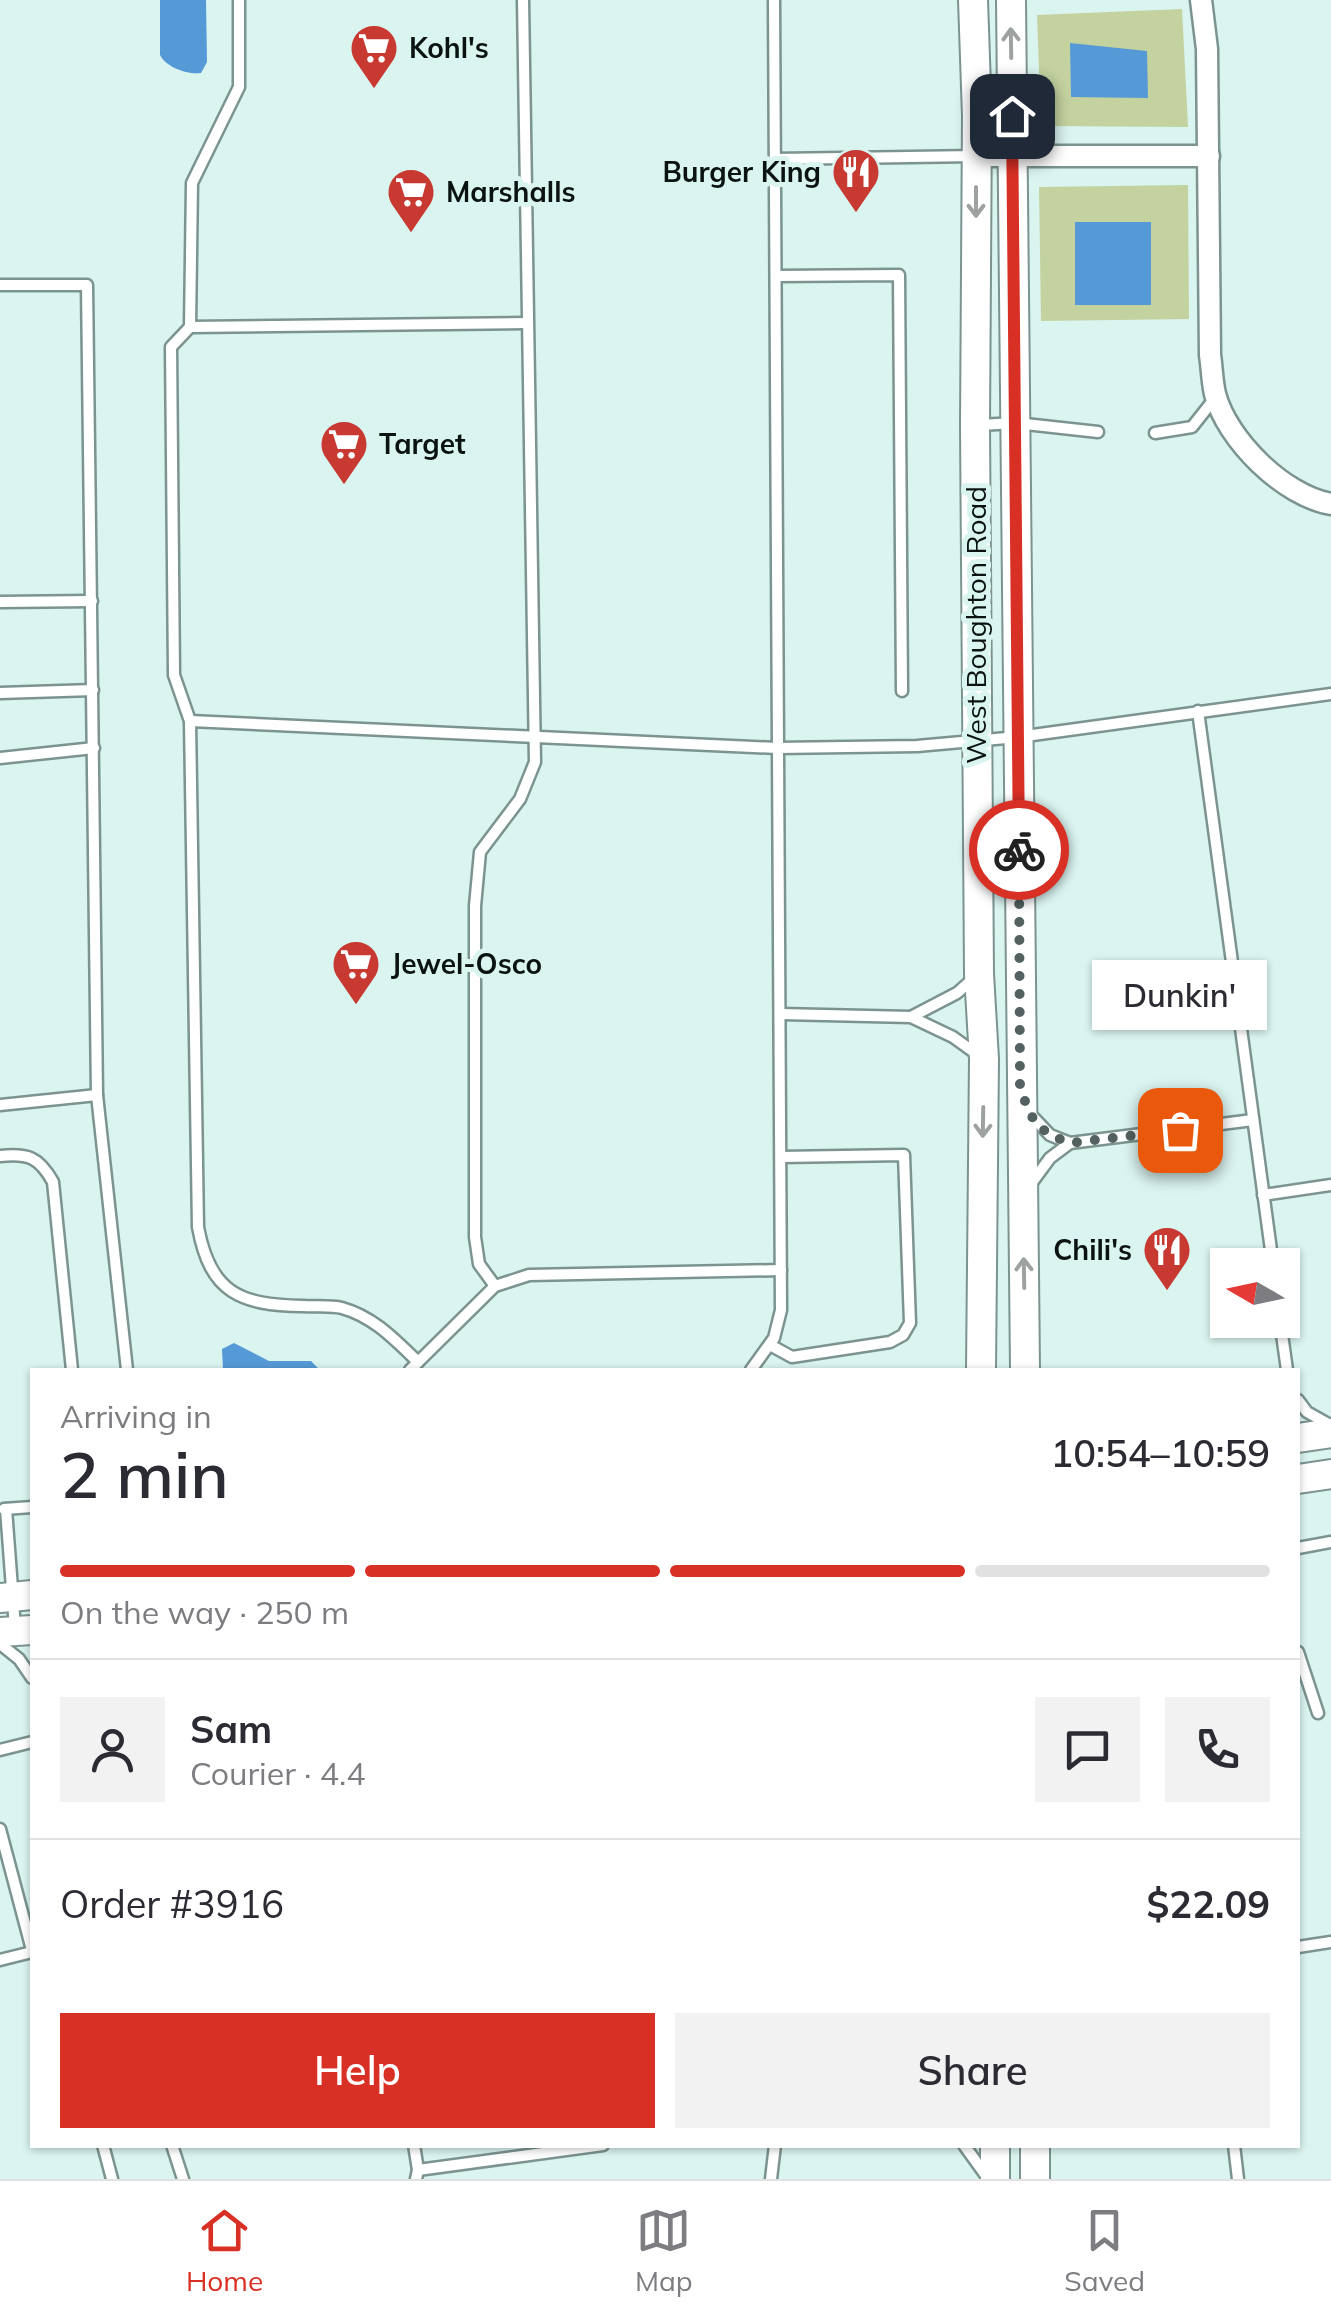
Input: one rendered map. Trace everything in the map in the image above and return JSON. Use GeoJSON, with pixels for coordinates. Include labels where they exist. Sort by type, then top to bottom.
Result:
{"type":"FeatureCollection","features":[{"type":"Feature","properties":{"kind":"main road","name":"West Boughton Road"},"geometry":{"type":"LineString","coordinates":[[974,0],[979,974],[984,1060],[981,1368]]}},
{"type":"Feature","properties":{"kind":"main road","name":"West Boughton Road"},"geometry":{"type":"LineString","coordinates":[[1011,0],[1026,1368]]}},
{"type":"Feature","properties":{"kind":"main road"},"geometry":{"type":"LineString","coordinates":[[1300,1437],[1331,1429]]}},
{"type":"Feature","properties":{"kind":"main road"},"geometry":{"type":"LineString","coordinates":[[1300,1480],[1331,1474]]}},
{"type":"Feature","properties":{"kind":"main road"},"geometry":{"type":"LineString","coordinates":[[992,2179],[995,2148]]}},
{"type":"Feature","properties":{"kind":"main road"},"geometry":{"type":"LineString","coordinates":[[1035,2148],[1035,2179]]}},
{"type":"Feature","properties":{"kind":"street"},"geometry":{"type":"LineString","coordinates":[[1200,0],[1207,48],[1210,355],[1216,397],[1239,441],[1272,475],[1318,502],[1331,504]]}},
{"type":"Feature","properties":{"kind":"street"},"geometry":{"type":"LineString","coordinates":[[977,156],[1210,156]]}},
{"type":"Feature","properties":{"kind":"lane"},"geometry":{"type":"LineString","coordinates":[[239,0],[239,87],[192,184],[190,327],[171,347],[174,675],[190,721],[197,1208],[203,1256],[219,1281],[241,1298],[270,1306],[340,1307],[379,1324],[414,1366],[496,1286],[529,1274],[781,1270]]}},
{"type":"Feature","properties":{"kind":"lane"},"geometry":{"type":"LineString","coordinates":[[496,1286],[480,1264],[476,1237],[476,877],[480,852],[520,799],[535,762],[523,0]]}},
{"type":"Feature","properties":{"kind":"lane"},"geometry":{"type":"LineString","coordinates":[[753,1368],[770,1345],[781,1310],[774,0]]}},
{"type":"Feature","properties":{"kind":"lane"},"geometry":{"type":"LineString","coordinates":[[776,158],[977,156]]}},
{"type":"Feature","properties":{"kind":"lane"},"geometry":{"type":"LineString","coordinates":[[776,276],[899,276],[902,691]]}},
{"type":"Feature","properties":{"kind":"lane"},"geometry":{"type":"LineString","coordinates":[[0,285],[87,285],[98,1095],[127,1368]]}},
{"type":"Feature","properties":{"kind":"lane"},"geometry":{"type":"LineString","coordinates":[[190,327],[527,323]]}},
{"type":"Feature","properties":{"kind":"lane"},"geometry":{"type":"LineString","coordinates":[[1155,433],[1192,427],[1216,397]]}},
{"type":"Feature","properties":{"kind":"lane"},"geometry":{"type":"LineString","coordinates":[[975,425],[1016,424],[1098,432]]}},
{"type":"Feature","properties":{"kind":"lane"},"geometry":{"type":"LineString","coordinates":[[0,602],[92,601]]}},
{"type":"Feature","properties":{"kind":"lane"},"geometry":{"type":"LineString","coordinates":[[0,693],[93,690]]}},
{"type":"Feature","properties":{"kind":"lane"},"geometry":{"type":"LineString","coordinates":[[190,721],[777,748],[917,746],[1018,737],[1331,694]]}},
{"type":"Feature","properties":{"kind":"lane"},"geometry":{"type":"LineString","coordinates":[[1198,711],[1271,1248]]}},
{"type":"Feature","properties":{"kind":"lane"},"geometry":{"type":"LineString","coordinates":[[0,758],[94,748]]}},
{"type":"Feature","properties":{"kind":"lane"},"geometry":{"type":"LineString","coordinates":[[911,1017],[957,993],[979,974]]}},
{"type":"Feature","properties":{"kind":"lane"},"geometry":{"type":"LineString","coordinates":[[780,1014],[911,1017],[953,1037],[984,1060]]}},
{"type":"Feature","properties":{"kind":"lane"},"geometry":{"type":"LineString","coordinates":[[1020,1090],[1035,1123],[1070,1143],[1253,1120]]}},
{"type":"Feature","properties":{"kind":"lane"},"geometry":{"type":"LineString","coordinates":[[0,1105],[98,1095]]}},
{"type":"Feature","properties":{"kind":"lane"},"geometry":{"type":"LineString","coordinates":[[1024,1200],[1037,1172],[1070,1143]]}},
{"type":"Feature","properties":{"kind":"lane"},"geometry":{"type":"LineString","coordinates":[[0,1156],[25,1154],[42,1162],[53,1182],[72,1368]]}},
{"type":"Feature","properties":{"kind":"lane"},"geometry":{"type":"LineString","coordinates":[[770,1345],[792,1357],[890,1342],[902,1335],[910,1323],[904,1155],[781,1156]]}},
{"type":"Feature","properties":{"kind":"lane"},"geometry":{"type":"LineString","coordinates":[[1263,1195],[1331,1186]]}},
{"type":"Feature","properties":{"kind":"lane"},"geometry":{"type":"LineString","coordinates":[[1283,1338],[1287,1368]]}},
{"type":"Feature","properties":{"kind":"lane"},"geometry":{"type":"LineString","coordinates":[[1300,1403],[1331,1429]]}},
{"type":"Feature","properties":{"kind":"lane"},"geometry":{"type":"LineString","coordinates":[[30,1507],[3,1509],[15,1597],[12,1634],[30,1675]]}},
{"type":"Feature","properties":{"kind":"lane"},"geometry":{"type":"LineString","coordinates":[[1300,1548],[1331,1542]]}},
{"type":"Feature","properties":{"kind":"lane"},"geometry":{"type":"LineString","coordinates":[[1300,1658],[1318,1713]]}},
{"type":"Feature","properties":{"kind":"lane"},"geometry":{"type":"LineString","coordinates":[[0,1750],[30,1742]]}},
{"type":"Feature","properties":{"kind":"lane"},"geometry":{"type":"LineString","coordinates":[[0,1829],[30,1944]]}},
{"type":"Feature","properties":{"kind":"lane"},"geometry":{"type":"LineString","coordinates":[[1300,1947],[1331,1942]]}},
{"type":"Feature","properties":{"kind":"lane"},"geometry":{"type":"LineString","coordinates":[[0,1960],[30,1952]]}},
{"type":"Feature","properties":{"kind":"lane"},"geometry":{"type":"LineString","coordinates":[[104,2148],[112,2179]]}},
{"type":"Feature","properties":{"kind":"lane"},"geometry":{"type":"LineString","coordinates":[[173,2148],[183,2179]]}},
{"type":"Feature","properties":{"kind":"lane"},"geometry":{"type":"LineString","coordinates":[[414,2148],[417,2175],[584,2148]]}},
{"type":"Feature","properties":{"kind":"lane"},"geometry":{"type":"LineString","coordinates":[[771,2179],[775,2148]]}},
{"type":"Feature","properties":{"kind":"lane"},"geometry":{"type":"LineString","coordinates":[[966,2148],[992,2179]]}},
{"type":"Feature","properties":{"kind":"lane"},"geometry":{"type":"LineString","coordinates":[[1234,2148],[1238,2179]]}},
{"type":"Feature","properties":{"kind":"green space"},"geometry":{"type":"Polygon","coordinates":[[[1182,9],[1188,127],[1041,126],[1037,15],[1182,9]]]}},
{"type":"Feature","properties":{"kind":"green space"},"geometry":{"type":"Polygon","coordinates":[[[1188,185],[1189,319],[1041,321],[1039,187],[1188,185]]]}},
{"type":"Feature","properties":{"kind":"water"},"geometry":{"type":"Polygon","coordinates":[[[160,0],[206,0],[207,62],[201,73],[178,69],[160,55],[160,0]]]}},
{"type":"Feature","properties":{"kind":"water"},"geometry":{"type":"Polygon","coordinates":[[[1070,43],[1147,51],[1148,98],[1071,97],[1070,43]]]}},
{"type":"Feature","properties":{"kind":"water"},"geometry":{"type":"Polygon","coordinates":[[[1075,222],[1151,222],[1151,305],[1075,305],[1075,222]]]}},
{"type":"Feature","properties":{"kind":"water"},"geometry":{"type":"Polygon","coordinates":[[[234,1343],[269,1361],[311,1361],[318,1368],[223,1368],[222,1349],[234,1343]]]}},
{"type":"Feature","properties":{"kind":"way so far"},"geometry":{"type":"LineString","coordinates":[[1019,850],[1020,1090],[1035,1123],[1070,1143],[1180,1130]]}},
{"type":"Feature","properties":{"kind":"place","name":"Kohl's"},"geometry":{"type":"Point","coordinates":[374,90]}},
{"type":"Feature","properties":{"kind":"place","name":"Burger King"},"geometry":{"type":"Point","coordinates":[856,214]}},
{"type":"Feature","properties":{"kind":"place","name":"Marshalls"},"geometry":{"type":"Point","coordinates":[411,234]}},
{"type":"Feature","properties":{"kind":"place","name":"Target"},"geometry":{"type":"Point","coordinates":[344,486]}},
{"type":"Feature","properties":{"kind":"place","name":"Jewel-Osco"},"geometry":{"type":"Point","coordinates":[356,1006]}},
{"type":"Feature","properties":{"kind":"place","name":"Dunkin'"},"geometry":{"type":"Point","coordinates":[1180,1130]}},
{"type":"Feature","properties":{"kind":"place","name":"Chili's"},"geometry":{"type":"Point","coordinates":[1167,1292]}},
{"type":"Feature","properties":{"kind":"route"},"geometry":{"type":"LineString","coordinates":[[1012,116],[1019,850]]}}]}
